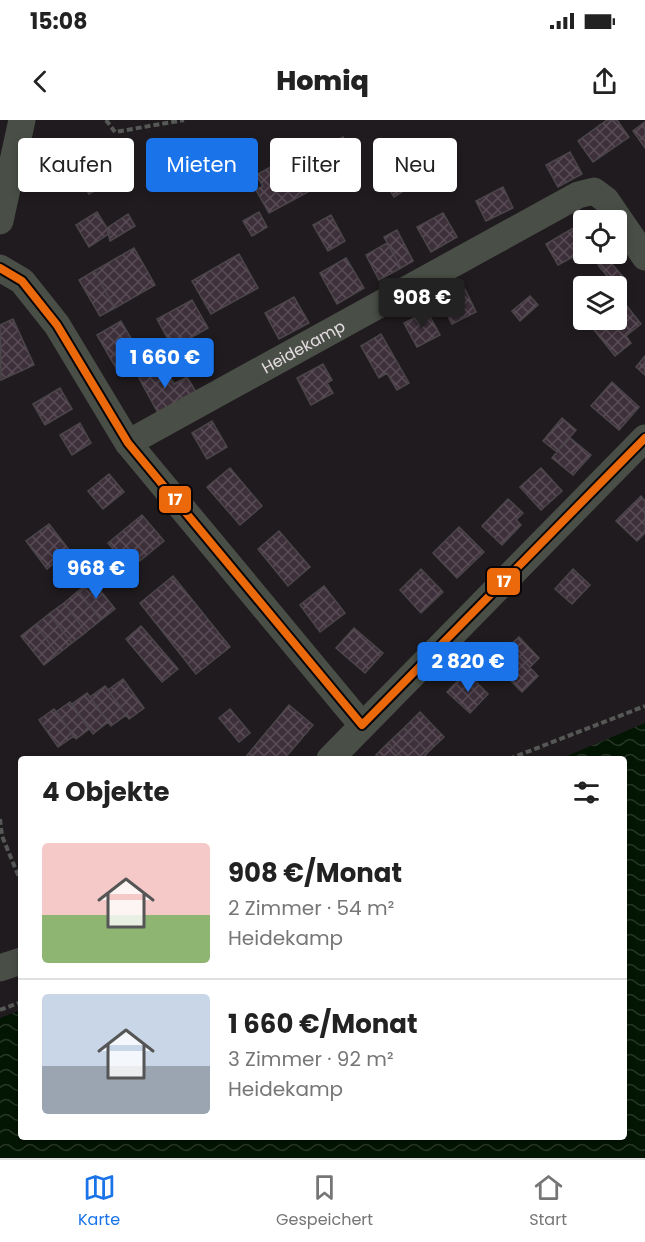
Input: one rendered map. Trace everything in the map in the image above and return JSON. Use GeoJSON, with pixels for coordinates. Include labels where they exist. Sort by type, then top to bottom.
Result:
{"type":"FeatureCollection","features":[{"type":"Feature","properties":{"kind":"street"},"geometry":{"type":"LineString","coordinates":[[0,221],[22,120]]}},
{"type":"Feature","properties":{"kind":"street","name":"Heidekamp"},"geometry":{"type":"LineString","coordinates":[[128,443],[578,195],[594,191],[606,200],[645,257]]}},
{"type":"Feature","properties":{"kind":"street"},"geometry":{"type":"LineString","coordinates":[[0,268],[22,281],[57,325],[128,443],[362,725]]}},
{"type":"Feature","properties":{"kind":"street"},"geometry":{"type":"LineString","coordinates":[[333,756],[645,438]]}},
{"type":"Feature","properties":{"kind":"street"},"geometry":{"type":"LineString","coordinates":[[0,968],[18,962]]}},
{"type":"Feature","properties":{"kind":"path"},"geometry":{"type":"LineString","coordinates":[[106,120],[115,132],[184,120]]}},
{"type":"Feature","properties":{"kind":"path"},"geometry":{"type":"LineString","coordinates":[[517,756],[645,706]]}},
{"type":"Feature","properties":{"kind":"path"},"geometry":{"type":"LineString","coordinates":[[0,819],[2,836],[18,875]]}},
{"type":"Feature","properties":{"kind":"path"},"geometry":{"type":"LineString","coordinates":[[0,1010],[18,1003]]}},
{"type":"Feature","properties":{"kind":"water"},"geometry":{"type":"Polygon","coordinates":[[[645,723],[645,1158],[0,1158],[0,1018],[18,1011],[18,1140],[627,1140],[627,756],[567,756],[645,723]]]}},
{"type":"Feature","properties":{"kind":"building"},"geometry":{"type":"Polygon","coordinates":[[[607,120],[617,120],[629,137],[593,162],[578,141],[607,120]]]}},
{"type":"Feature","properties":{"kind":"building"},"geometry":{"type":"Polygon","coordinates":[[[645,122],[645,148],[633,131],[645,122]]]}},
{"type":"Feature","properties":{"kind":"building"},"geometry":{"type":"Polygon","coordinates":[[[570,152],[582,174],[558,187],[546,165],[570,152]]]}},
{"type":"Feature","properties":{"kind":"building"},"geometry":{"type":"Polygon","coordinates":[[[270,167],[270,192],[308,192],[269,213],[257,192],[263,186],[258,174],[270,167]]]}},
{"type":"Feature","properties":{"kind":"building"},"geometry":{"type":"Polygon","coordinates":[[[503,187],[513,208],[486,221],[476,201],[503,187]]]}},
{"type":"Feature","properties":{"kind":"building"},"geometry":{"type":"Polygon","coordinates":[[[391,192],[402,192],[394,197],[391,192]]]}},
{"type":"Feature","properties":{"kind":"building"},"geometry":{"type":"Polygon","coordinates":[[[97,212],[110,233],[89,247],[76,225],[97,212]]]}},
{"type":"Feature","properties":{"kind":"building"},"geometry":{"type":"Polygon","coordinates":[[[259,212],[267,227],[252,236],[243,221],[259,212]]]}},
{"type":"Feature","properties":{"kind":"building"},"geometry":{"type":"Polygon","coordinates":[[[443,213],[457,237],[431,252],[417,227],[443,213]]]}},
{"type":"Feature","properties":{"kind":"building"},"geometry":{"type":"Polygon","coordinates":[[[128,214],[135,226],[110,241],[107,228],[128,214]]]}},
{"type":"Feature","properties":{"kind":"building"},"geometry":{"type":"Polygon","coordinates":[[[331,215],[345,241],[328,251],[313,225],[331,215]]]}},
{"type":"Feature","properties":{"kind":"building"},"geometry":{"type":"Polygon","coordinates":[[[573,228],[573,257],[558,265],[546,244],[573,228]]]}},
{"type":"Feature","properties":{"kind":"building"},"geometry":{"type":"Polygon","coordinates":[[[397,230],[413,261],[401,268],[384,237],[397,230]]]}},
{"type":"Feature","properties":{"kind":"building"},"geometry":{"type":"Polygon","coordinates":[[[387,243],[401,268],[379,280],[366,255],[387,243]]]}},
{"type":"Feature","properties":{"kind":"building"},"geometry":{"type":"Polygon","coordinates":[[[134,248],[155,285],[115,308],[94,271],[134,248]]]}},
{"type":"Feature","properties":{"kind":"building"},"geometry":{"type":"Polygon","coordinates":[[[239,254],[258,288],[211,314],[192,281],[239,254]]]}},
{"type":"Feature","properties":{"kind":"building"},"geometry":{"type":"Polygon","coordinates":[[[346,258],[364,288],[337,304],[320,273],[346,258]]]}},
{"type":"Feature","properties":{"kind":"building"},"geometry":{"type":"Polygon","coordinates":[[[612,264],[622,276],[607,276],[598,265],[612,264]]]}},
{"type":"Feature","properties":{"kind":"building"},"geometry":{"type":"Polygon","coordinates":[[[94,271],[115,308],[100,316],[79,280],[94,271]]]}},
{"type":"Feature","properties":{"kind":"building"},"geometry":{"type":"Polygon","coordinates":[[[465,289],[476,312],[452,324],[440,302],[465,289]]]}},
{"type":"Feature","properties":{"kind":"building"},"geometry":{"type":"Polygon","coordinates":[[[530,296],[538,305],[520,321],[512,311],[530,296]]]}},
{"type":"Feature","properties":{"kind":"building"},"geometry":{"type":"Polygon","coordinates":[[[294,297],[309,323],[279,339],[265,313],[294,297]]]}},
{"type":"Feature","properties":{"kind":"building"},"geometry":{"type":"Polygon","coordinates":[[[192,300],[208,328],[173,348],[157,319],[192,300]]]}},
{"type":"Feature","properties":{"kind":"building"},"geometry":{"type":"Polygon","coordinates":[[[627,306],[641,324],[626,336],[631,343],[615,356],[594,330],[627,330],[627,306]]]}},
{"type":"Feature","properties":{"kind":"building"},"geometry":{"type":"Polygon","coordinates":[[[427,311],[440,335],[417,347],[404,323],[427,311]]]}},
{"type":"Feature","properties":{"kind":"building"},"geometry":{"type":"Polygon","coordinates":[[[13,319],[34,365],[1,380],[0,325],[13,319]]]}},
{"type":"Feature","properties":{"kind":"building"},"geometry":{"type":"Polygon","coordinates":[[[121,321],[140,354],[116,368],[97,335],[121,321]]]}},
{"type":"Feature","properties":{"kind":"building"},"geometry":{"type":"Polygon","coordinates":[[[381,334],[409,383],[397,390],[387,373],[379,378],[361,346],[381,334]]]}},
{"type":"Feature","properties":{"kind":"building"},"geometry":{"type":"Polygon","coordinates":[[[645,356],[645,375],[636,367],[645,356]]]}},
{"type":"Feature","properties":{"kind":"building"},"geometry":{"type":"Polygon","coordinates":[[[323,364],[332,380],[327,383],[333,393],[311,405],[297,378],[323,364]]]}},
{"type":"Feature","properties":{"kind":"building"},"geometry":{"type":"Polygon","coordinates":[[[164,365],[174,384],[187,377],[196,392],[158,413],[139,378],[164,365]]]}},
{"type":"Feature","properties":{"kind":"building"},"geometry":{"type":"Polygon","coordinates":[[[612,382],[639,407],[619,430],[591,406],[612,382]]]}},
{"type":"Feature","properties":{"kind":"building"},"geometry":{"type":"Polygon","coordinates":[[[60,388],[72,409],[45,425],[33,404],[60,388]]]}},
{"type":"Feature","properties":{"kind":"building"},"geometry":{"type":"Polygon","coordinates":[[[562,418],[576,430],[557,452],[543,441],[562,418]]]}},
{"type":"Feature","properties":{"kind":"building"},"geometry":{"type":"Polygon","coordinates":[[[212,421],[227,447],[207,459],[192,433],[212,421]]]}},
{"type":"Feature","properties":{"kind":"building"},"geometry":{"type":"Polygon","coordinates":[[[80,423],[91,443],[72,455],[60,435],[80,423]]]}},
{"type":"Feature","properties":{"kind":"building"},"geometry":{"type":"Polygon","coordinates":[[[569,437],[591,455],[573,475],[552,458],[569,437]]]}},
{"type":"Feature","properties":{"kind":"building"},"geometry":{"type":"Polygon","coordinates":[[[230,468],[262,506],[240,525],[207,487],[230,468]]]}},
{"type":"Feature","properties":{"kind":"building"},"geometry":{"type":"Polygon","coordinates":[[[541,468],[562,491],[541,510],[520,487],[541,468]]]}},
{"type":"Feature","properties":{"kind":"building"},"geometry":{"type":"Polygon","coordinates":[[[109,474],[124,492],[103,509],[88,491],[109,474]]]}},
{"type":"Feature","properties":{"kind":"building"},"geometry":{"type":"Polygon","coordinates":[[[641,496],[645,501],[645,533],[637,541],[616,521],[641,496]]]}},
{"type":"Feature","properties":{"kind":"building"},"geometry":{"type":"Polygon","coordinates":[[[508,499],[523,513],[516,520],[521,525],[502,545],[482,526],[508,499]]]}},
{"type":"Feature","properties":{"kind":"building"},"geometry":{"type":"Polygon","coordinates":[[[142,515],[164,541],[130,569],[108,543],[142,515]]]}},
{"type":"Feature","properties":{"kind":"building"},"geometry":{"type":"Polygon","coordinates":[[[49,524],[70,551],[47,569],[26,541],[49,524]]]}},
{"type":"Feature","properties":{"kind":"building"},"geometry":{"type":"Polygon","coordinates":[[[459,527],[484,552],[457,578],[433,553],[459,527]]]}},
{"type":"Feature","properties":{"kind":"building"},"geometry":{"type":"Polygon","coordinates":[[[279,531],[310,567],[288,586],[258,549],[279,531]]]}},
{"type":"Feature","properties":{"kind":"building"},"geometry":{"type":"Polygon","coordinates":[[[421,569],[443,592],[421,613],[400,590],[421,569]]]}},
{"type":"Feature","properties":{"kind":"building"},"geometry":{"type":"Polygon","coordinates":[[[573,569],[590,585],[572,604],[555,589],[573,569]]]}},
{"type":"Feature","properties":{"kind":"building"},"geometry":{"type":"Polygon","coordinates":[[[173,576],[230,647],[196,674],[140,603],[173,576]]]}},
{"type":"Feature","properties":{"kind":"building"},"geometry":{"type":"Polygon","coordinates":[[[92,580],[115,609],[101,620],[78,591],[92,580]]]}},
{"type":"Feature","properties":{"kind":"building"},"geometry":{"type":"Polygon","coordinates":[[[324,586],[345,613],[320,632],[300,605],[324,586]]]}},
{"type":"Feature","properties":{"kind":"building"},"geometry":{"type":"Polygon","coordinates":[[[78,591],[101,620],[86,632],[64,603],[78,591]]]}},
{"type":"Feature","properties":{"kind":"building"},"geometry":{"type":"Polygon","coordinates":[[[64,603],[86,632],[72,643],[49,614],[64,603]]]}},
{"type":"Feature","properties":{"kind":"building"},"geometry":{"type":"Polygon","coordinates":[[[49,614],[72,643],[58,654],[35,625],[49,614]]]}},
{"type":"Feature","properties":{"kind":"building"},"geometry":{"type":"Polygon","coordinates":[[[35,625],[58,654],[44,665],[21,636],[35,625]]]}},
{"type":"Feature","properties":{"kind":"building"},"geometry":{"type":"Polygon","coordinates":[[[141,626],[178,669],[162,682],[126,639],[141,626]]]}},
{"type":"Feature","properties":{"kind":"building"},"geometry":{"type":"Polygon","coordinates":[[[354,628],[383,653],[365,673],[336,648],[354,628]]]}},
{"type":"Feature","properties":{"kind":"building"},"geometry":{"type":"Polygon","coordinates":[[[519,637],[539,658],[530,667],[509,646],[519,637]]]}},
{"type":"Feature","properties":{"kind":"building"},"geometry":{"type":"Polygon","coordinates":[[[516,653],[538,676],[522,692],[499,669],[516,653]]]}},
{"type":"Feature","properties":{"kind":"building"},"geometry":{"type":"Polygon","coordinates":[[[466,672],[488,694],[470,713],[447,692],[466,672]]]}},
{"type":"Feature","properties":{"kind":"building"},"geometry":{"type":"Polygon","coordinates":[[[123,679],[144,708],[129,719],[108,690],[123,679]]]}},
{"type":"Feature","properties":{"kind":"building"},"geometry":{"type":"Polygon","coordinates":[[[105,686],[126,715],[111,726],[90,697],[105,686]]]}},
{"type":"Feature","properties":{"kind":"building"},"geometry":{"type":"Polygon","coordinates":[[[87,693],[108,722],[93,734],[72,704],[87,693]]]}},
{"type":"Feature","properties":{"kind":"building"},"geometry":{"type":"Polygon","coordinates":[[[70,702],[89,729],[76,739],[56,712],[70,702]]]}},
{"type":"Feature","properties":{"kind":"building"},"geometry":{"type":"Polygon","coordinates":[[[289,705],[313,725],[287,756],[246,756],[289,705]]]}},
{"type":"Feature","properties":{"kind":"building"},"geometry":{"type":"Polygon","coordinates":[[[54,709],[74,736],[58,747],[39,720],[54,709]]]}},
{"type":"Feature","properties":{"kind":"building"},"geometry":{"type":"Polygon","coordinates":[[[230,709],[250,733],[239,742],[219,718],[230,709]]]}},
{"type":"Feature","properties":{"kind":"building"},"geometry":{"type":"Polygon","coordinates":[[[420,712],[444,737],[428,752],[404,728],[420,712]]]}},
{"type":"Feature","properties":{"kind":"building"},"geometry":{"type":"Polygon","coordinates":[[[404,728],[428,752],[425,756],[401,756],[388,743],[404,728]]]}},
{"type":"Feature","properties":{"kind":"building"},"geometry":{"type":"Polygon","coordinates":[[[388,743],[401,756],[377,756],[388,743]]]}},
{"type":"Feature","properties":{"kind":"transit line","name":"17"},"geometry":{"type":"LineString","coordinates":[[0,268],[22,281],[57,325],[128,443],[362,725]]}},
{"type":"Feature","properties":{"kind":"transit line","name":"17"},"geometry":{"type":"LineString","coordinates":[[362,725],[645,438]]}}]}
